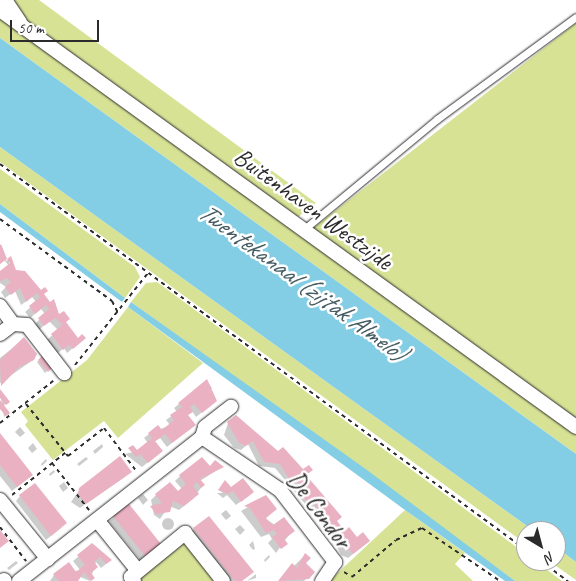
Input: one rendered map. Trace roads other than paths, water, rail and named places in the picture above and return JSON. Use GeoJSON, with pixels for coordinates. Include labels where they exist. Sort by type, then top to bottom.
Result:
{"type":"FeatureCollection","features":[{"type":"Feature","properties":{"kind":"street","name":"Buitenhaven Westzijde"},"geometry":{"type":"LineString","coordinates":[[5,0],[24,28]]}},
{"type":"Feature","properties":{"kind":"street","name":"Buitenhaven Westzijde"},"geometry":{"type":"LineString","coordinates":[[0,10],[576,426]]}},
{"type":"Feature","properties":{"kind":"street"},"geometry":{"type":"LineString","coordinates":[[0,306],[13,324],[30,327],[64,372]]}},
{"type":"Feature","properties":{"kind":"street"},"geometry":{"type":"LineString","coordinates":[[0,334],[13,324]]}},
{"type":"Feature","properties":{"kind":"street"},"geometry":{"type":"LineString","coordinates":[[19,581],[202,437],[205,427],[230,407]]}},
{"type":"Feature","properties":{"kind":"street","name":"De Condor"},"geometry":{"type":"LineString","coordinates":[[202,437],[280,490],[335,568],[322,581]]}},
{"type":"Feature","properties":{"kind":"street"},"geometry":{"type":"LineString","coordinates":[[1,501],[48,559]]}},
{"type":"Feature","properties":{"kind":"street"},"geometry":{"type":"LineString","coordinates":[[97,520],[136,576],[185,533],[223,581]]}},
{"type":"Feature","properties":{"kind":"lane"},"geometry":{"type":"LineString","coordinates":[[303,230],[437,119],[576,17]]}},
{"type":"Feature","properties":{"kind":"water","name":"Twentekanaal (zijtak Almelo)"},"geometry":{"type":"Polygon","coordinates":[[[0,38],[576,454],[576,562],[566,554],[566,521],[520,521],[0,147],[0,38]]]}},
{"type":"Feature","properties":{"kind":"water"},"geometry":{"type":"Polygon","coordinates":[[[0,204],[125,298],[122,302],[0,212],[0,204]]]}},
{"type":"Feature","properties":{"kind":"water"},"geometry":{"type":"Polygon","coordinates":[[[131,302],[367,470],[515,581],[505,581],[405,510],[128,307],[131,302]]]}}]}
